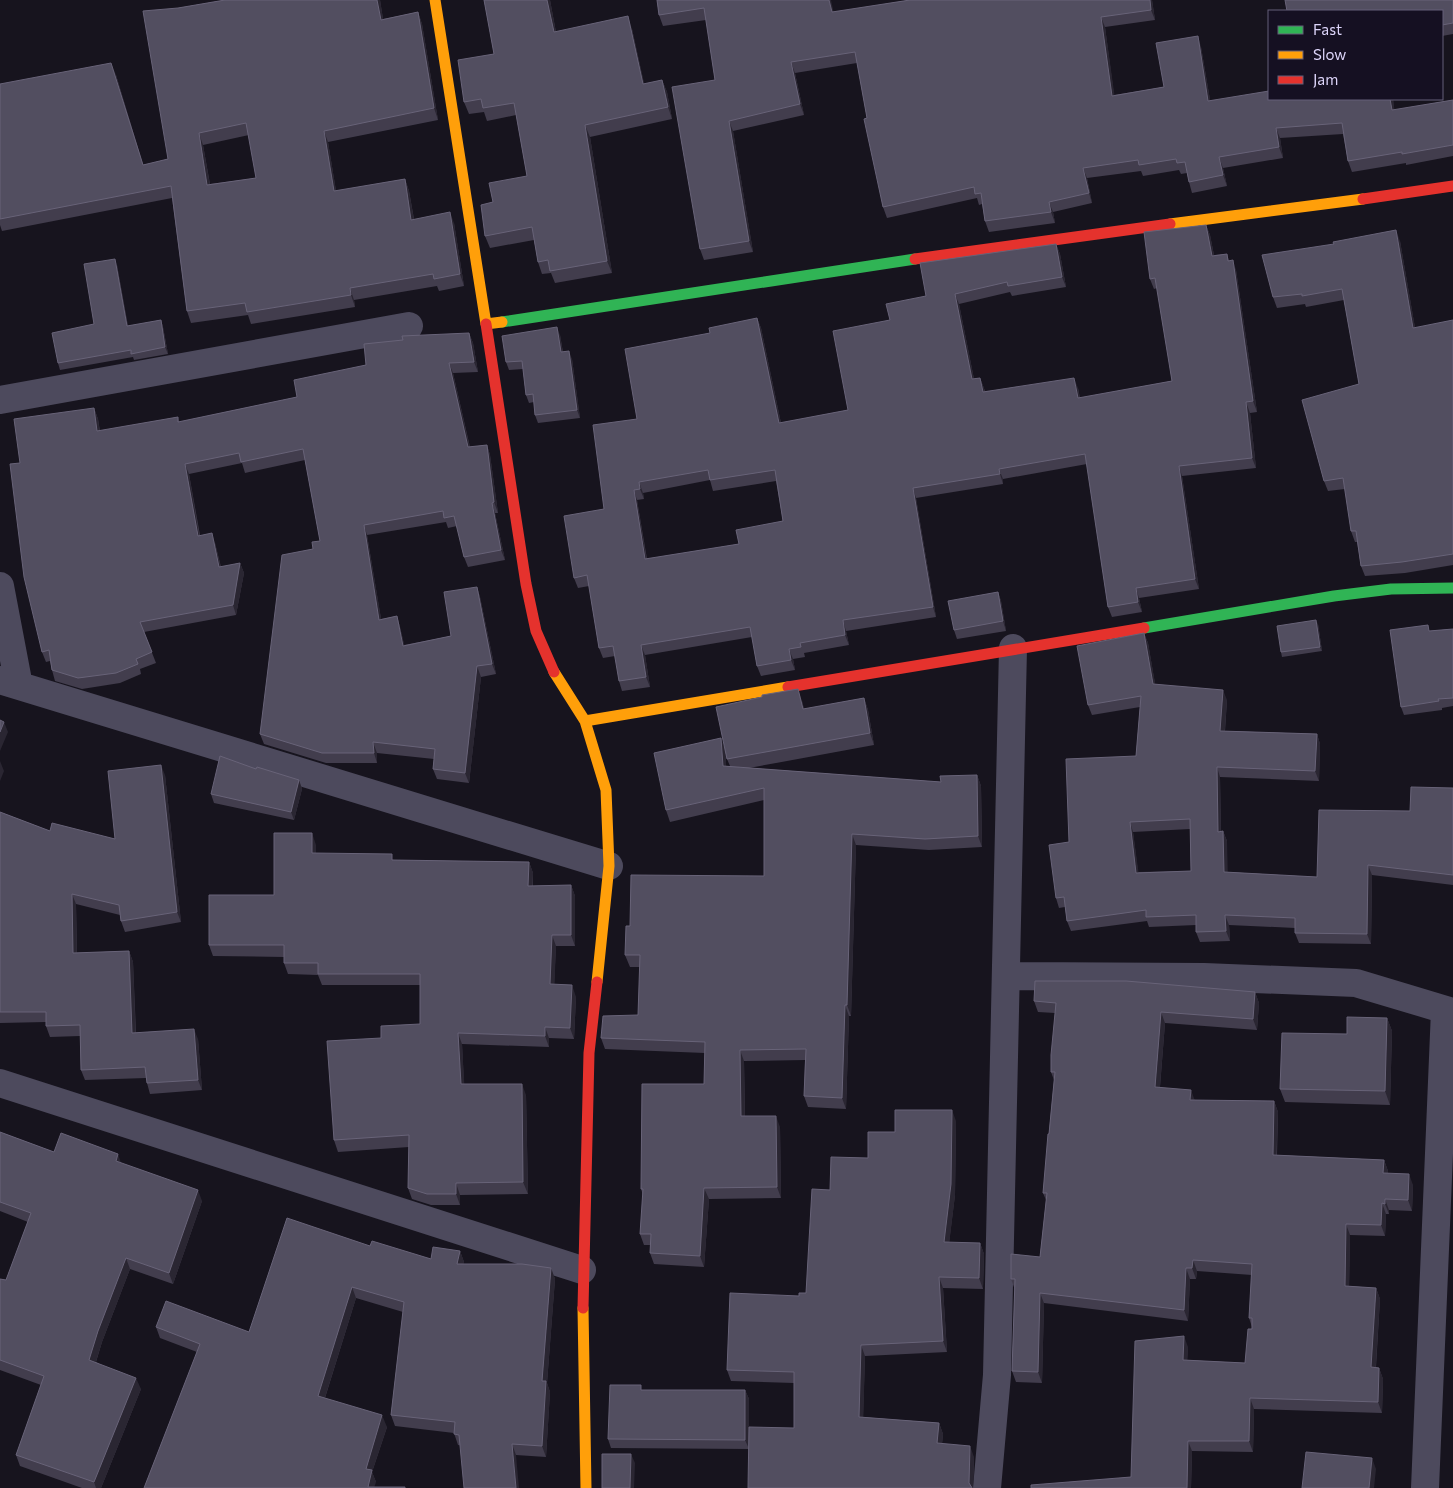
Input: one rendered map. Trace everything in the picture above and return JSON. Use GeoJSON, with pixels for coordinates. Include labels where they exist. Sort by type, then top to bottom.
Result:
{"type":"FeatureCollection","features":[{"type":"Feature","properties":{"kind":"street"},"geometry":{"type":"LineString","coordinates":[[435,0],[526,584],[536,631],[558,682],[584,721],[606,790],[609,866],[589,1053],[582,1270],[586,1488]]}},
{"type":"Feature","properties":{"kind":"street"},"geometry":{"type":"LineString","coordinates":[[486,324],[1028,242],[1453,186]]}},
{"type":"Feature","properties":{"kind":"street"},"geometry":{"type":"LineString","coordinates":[[0,400],[408,326]]}},
{"type":"Feature","properties":{"kind":"street"},"geometry":{"type":"LineString","coordinates":[[0,586],[10,683],[609,866]]}},
{"type":"Feature","properties":{"kind":"street"},"geometry":{"type":"LineString","coordinates":[[584,721],[1334,596],[1391,589],[1453,588]]}},
{"type":"Feature","properties":{"kind":"street"},"geometry":{"type":"LineString","coordinates":[[988,1488],[997,1375],[1013,648]]}},
{"type":"Feature","properties":{"kind":"street"},"geometry":{"type":"LineString","coordinates":[[1006,976],[1204,977],[1356,983],[1449,1011],[1425,1488]]}},
{"type":"Feature","properties":{"kind":"street"},"geometry":{"type":"LineString","coordinates":[[0,1083],[582,1270]]}},
{"type":"Feature","properties":{"kind":"building"},"geometry":{"type":"Polygon","coordinates":[[[225,0],[377,0],[381,20],[418,12],[434,108],[324,131],[334,191],[405,179],[411,220],[450,212],[460,274],[434,279],[433,274],[350,288],[351,295],[247,312],[245,303],[187,311],[171,186],[0,219],[0,84],[111,63],[143,165],[168,159],[143,11],[178,8],[225,0]],[[246,123],[199,133],[207,185],[256,178],[246,123]]]}},
{"type":"Feature","properties":{"kind":"building"},"geometry":{"type":"Polygon","coordinates":[[[484,0],[547,0],[554,32],[628,16],[643,84],[662,80],[668,107],[585,125],[607,261],[550,271],[548,260],[538,262],[532,227],[485,236],[481,205],[493,202],[489,183],[527,176],[514,103],[483,108],[481,99],[464,102],[458,60],[494,54],[484,0]]]}},
{"type":"Feature","properties":{"kind":"building"},"geometry":{"type":"Polygon","coordinates":[[[657,0],[829,0],[832,12],[910,0],[1150,0],[1151,10],[1101,17],[1112,96],[1164,87],[1156,43],[1198,36],[1208,101],[1268,91],[1268,100],[1390,100],[1392,110],[1453,100],[1453,145],[1348,161],[1342,123],[1276,128],[1279,147],[1219,157],[1223,175],[1189,182],[1185,162],[1177,163],[1176,159],[1139,165],[1138,160],[1083,168],[1089,193],[1049,202],[1051,212],[985,221],[981,193],[975,194],[974,187],[883,207],[864,119],[867,118],[855,52],[791,62],[800,104],[729,121],[749,241],[700,249],[672,87],[715,80],[704,8],[659,15],[657,0]]]}},
{"type":"Feature","properties":{"kind":"building"},"geometry":{"type":"Polygon","coordinates":[[[1285,0],[1453,0],[1453,23],[1443,25],[1443,10],[1287,10],[1285,0]]]}},
{"type":"Feature","properties":{"kind":"building"},"geometry":{"type":"Polygon","coordinates":[[[1206,225],[1212,256],[1227,254],[1228,261],[1233,260],[1253,401],[1246,402],[1252,458],[1179,466],[1195,579],[1136,588],[1138,602],[1108,607],[1085,454],[999,469],[1000,474],[913,488],[933,607],[843,620],[845,635],[800,643],[801,647],[789,649],[791,660],[757,666],[750,627],[641,645],[646,677],[619,681],[613,646],[599,648],[587,575],[574,578],[564,516],[604,509],[593,425],[637,419],[625,349],[710,333],[709,328],[757,318],[779,423],[848,410],[833,331],[890,320],[886,304],[926,296],[920,263],[1056,244],[1062,277],[1008,286],[1007,282],[955,294],[972,379],[980,378],[983,392],[1074,378],[1078,398],[1172,381],[1155,278],[1150,279],[1144,232],[1206,225]],[[708,470],[639,482],[640,489],[634,490],[645,559],[739,544],[736,530],[783,521],[775,470],[710,480],[708,470]]]}},
{"type":"Feature","properties":{"kind":"building"},"geometry":{"type":"Polygon","coordinates":[[[1396,230],[1413,328],[1453,320],[1453,554],[1361,566],[1356,531],[1351,531],[1343,478],[1324,481],[1302,400],[1359,384],[1342,289],[1302,296],[1302,294],[1273,297],[1262,255],[1334,244],[1333,242],[1396,230]]]}},
{"type":"Feature","properties":{"kind":"building"},"geometry":{"type":"Polygon","coordinates":[[[115,259],[127,326],[161,320],[165,347],[131,354],[131,350],[58,363],[52,333],[94,324],[84,264],[115,259]]]}},
{"type":"Feature","properties":{"kind":"building"},"geometry":{"type":"Polygon","coordinates":[[[557,327],[561,352],[569,351],[577,410],[535,415],[533,394],[526,395],[522,361],[506,362],[502,336],[557,327]]]}},
{"type":"Feature","properties":{"kind":"building"},"geometry":{"type":"Polygon","coordinates":[[[469,333],[474,362],[449,363],[468,447],[487,445],[494,502],[492,503],[501,550],[464,557],[454,516],[444,518],[443,511],[364,525],[379,620],[397,616],[403,646],[451,636],[444,592],[477,587],[492,664],[477,666],[465,773],[433,769],[435,749],[373,742],[374,753],[322,753],[260,734],[282,555],[313,549],[312,542],[320,541],[303,449],[241,462],[239,453],[185,464],[198,536],[212,533],[219,567],[240,563],[233,605],[140,622],[152,652],[136,659],[138,664],[116,673],[78,678],[52,670],[49,650],[42,652],[24,577],[10,464],[20,463],[14,419],[94,408],[97,431],[178,417],[178,422],[297,397],[294,380],[366,365],[364,344],[403,340],[402,336],[469,333]]]}},
{"type":"Feature","properties":{"kind":"building"},"geometry":{"type":"Polygon","coordinates":[[[998,592],[1003,621],[954,630],[948,601],[998,592]]]}},
{"type":"Feature","properties":{"kind":"building"},"geometry":{"type":"Polygon","coordinates":[[[1316,620],[1320,647],[1281,652],[1277,626],[1316,620]]]}},
{"type":"Feature","properties":{"kind":"building"},"geometry":{"type":"Polygon","coordinates":[[[1428,625],[1429,631],[1453,629],[1453,698],[1438,699],[1439,701],[1401,707],[1390,630],[1428,625]]]}},
{"type":"Feature","properties":{"kind":"building"},"geometry":{"type":"Polygon","coordinates":[[[1144,633],[1153,684],[1223,690],[1220,731],[1317,734],[1315,771],[1217,767],[1218,832],[1223,831],[1224,872],[1317,877],[1319,810],[1410,811],[1411,787],[1453,788],[1453,875],[1368,865],[1367,934],[1295,933],[1295,918],[1225,915],[1226,931],[1196,932],[1196,915],[1146,917],[1146,910],[1067,921],[1064,897],[1056,898],[1049,845],[1069,842],[1066,759],[1136,756],[1141,696],[1088,705],[1077,646],[1144,633]],[[1190,819],[1130,822],[1136,873],[1191,871],[1190,819]]]}},
{"type":"Feature","properties":{"kind":"building"},"geometry":{"type":"Polygon","coordinates":[[[798,689],[803,709],[864,698],[870,733],[727,759],[716,707],[762,697],[762,695],[798,689]]]}},
{"type":"Feature","properties":{"kind":"building"},"geometry":{"type":"Polygon","coordinates":[[[0,720],[4,722],[0,732],[0,720]]]}},
{"type":"Feature","properties":{"kind":"building"},"geometry":{"type":"Polygon","coordinates":[[[721,738],[723,766],[941,782],[940,776],[977,775],[978,836],[925,839],[852,834],[842,1098],[804,1096],[806,1049],[740,1050],[741,1116],[776,1116],[777,1187],[704,1188],[700,1256],[650,1253],[651,1234],[640,1234],[643,1189],[641,1189],[642,1084],[704,1084],[705,1042],[601,1038],[603,1016],[638,1015],[640,955],[625,955],[626,926],[630,926],[631,875],[764,876],[764,788],[666,810],[654,753],[721,738]]]}},
{"type":"Feature","properties":{"kind":"building"},"geometry":{"type":"Polygon","coordinates":[[[220,756],[256,769],[257,767],[299,780],[291,812],[211,794],[220,756]]]}},
{"type":"Feature","properties":{"kind":"building"},"geometry":{"type":"Polygon","coordinates":[[[161,765],[177,912],[121,921],[119,905],[72,894],[73,953],[129,951],[132,1033],[194,1029],[198,1080],[147,1083],[145,1067],[81,1070],[80,1025],[46,1026],[46,1012],[0,1012],[0,812],[50,831],[52,823],[115,839],[108,771],[161,765]]]}},
{"type":"Feature","properties":{"kind":"building"},"geometry":{"type":"Polygon","coordinates":[[[274,833],[312,833],[312,853],[392,854],[392,860],[529,862],[528,886],[571,885],[571,935],[552,935],[550,984],[572,985],[570,1028],[545,1027],[545,1036],[458,1033],[461,1084],[522,1084],[523,1182],[456,1183],[456,1194],[427,1194],[408,1188],[409,1135],[334,1140],[327,1041],[381,1038],[381,1026],[420,1024],[420,974],[318,974],[318,963],[284,963],[284,945],[209,945],[209,895],[274,895],[274,833]]]}},
{"type":"Feature","properties":{"kind":"building"},"geometry":{"type":"Polygon","coordinates":[[[1035,981],[1126,981],[1255,992],[1253,1019],[1161,1012],[1155,1087],[1191,1090],[1190,1100],[1274,1101],[1273,1155],[1384,1160],[1383,1173],[1409,1174],[1408,1200],[1385,1199],[1385,1204],[1382,1203],[1381,1225],[1346,1224],[1345,1286],[1376,1288],[1371,1367],[1379,1368],[1378,1402],[1250,1398],[1249,1441],[1188,1441],[1187,1488],[1031,1488],[1031,1485],[1131,1477],[1135,1341],[1184,1336],[1183,1360],[1245,1363],[1248,1329],[1252,1329],[1252,1318],[1249,1318],[1252,1264],[1193,1260],[1192,1268],[1186,1268],[1184,1310],[1040,1293],[1038,1372],[1012,1371],[1015,1279],[1011,1279],[1011,1254],[1040,1257],[1047,1193],[1043,1193],[1055,1072],[1051,1072],[1051,1055],[1056,1003],[1034,1001],[1035,981]]]}},
{"type":"Feature","properties":{"kind":"building"},"geometry":{"type":"Polygon","coordinates":[[[1347,1017],[1387,1018],[1385,1091],[1280,1089],[1282,1033],[1347,1034],[1347,1017]]]}},
{"type":"Feature","properties":{"kind":"building"},"geometry":{"type":"Polygon","coordinates":[[[895,1110],[952,1110],[951,1184],[944,1242],[980,1243],[979,1278],[939,1277],[943,1341],[861,1345],[859,1417],[939,1423],[937,1443],[970,1446],[969,1483],[972,1488],[748,1488],[749,1427],[794,1428],[794,1372],[727,1370],[730,1293],[799,1296],[799,1293],[806,1293],[812,1189],[830,1190],[831,1157],[868,1158],[868,1132],[895,1132],[895,1110]]]}},
{"type":"Feature","properties":{"kind":"building"},"geometry":{"type":"Polygon","coordinates":[[[0,1132],[54,1152],[61,1133],[118,1154],[116,1161],[198,1190],[169,1273],[126,1258],[98,1331],[89,1360],[136,1378],[94,1482],[16,1455],[44,1376],[0,1360],[0,1279],[6,1280],[31,1213],[0,1202],[0,1132]]]}},
{"type":"Feature","properties":{"kind":"building"},"geometry":{"type":"Polygon","coordinates":[[[287,1218],[370,1246],[372,1241],[431,1259],[433,1247],[460,1251],[457,1264],[522,1264],[551,1268],[542,1381],[546,1381],[542,1446],[512,1444],[516,1488],[464,1488],[459,1435],[454,1434],[455,1422],[391,1415],[404,1302],[352,1287],[318,1396],[382,1415],[366,1469],[372,1470],[368,1487],[405,1488],[144,1488],[200,1344],[156,1327],[166,1301],[249,1332],[287,1218]]]}},
{"type":"Feature","properties":{"kind":"building"},"geometry":{"type":"Polygon","coordinates":[[[610,1385],[641,1385],[641,1390],[745,1390],[745,1440],[608,1439],[610,1385]]]}},
{"type":"Feature","properties":{"kind":"building"},"geometry":{"type":"Polygon","coordinates":[[[1306,1452],[1372,1458],[1369,1488],[1302,1488],[1306,1452]]]}},
{"type":"Feature","properties":{"kind":"building"},"geometry":{"type":"Polygon","coordinates":[[[602,1454],[631,1454],[630,1488],[602,1488],[602,1454]]]}},
{"type":"Feature","properties":{"kind":"traffic: fast"},"geometry":{"type":"LineString","coordinates":[[502,322],[915,259]]}},
{"type":"Feature","properties":{"kind":"traffic: fast"},"geometry":{"type":"LineString","coordinates":[[1144,628],[1334,596],[1391,589],[1453,588]]}},
{"type":"Feature","properties":{"kind":"traffic: slow"},"geometry":{"type":"LineString","coordinates":[[435,0],[486,324],[502,322]]}},
{"type":"Feature","properties":{"kind":"traffic: slow"},"geometry":{"type":"LineString","coordinates":[[1170,224],[1363,199]]}},
{"type":"Feature","properties":{"kind":"traffic: slow"},"geometry":{"type":"LineString","coordinates":[[554,672],[585,721],[606,790],[609,866],[597,982]]}},
{"type":"Feature","properties":{"kind":"traffic: slow"},"geometry":{"type":"LineString","coordinates":[[585,721],[788,687]]}},
{"type":"Feature","properties":{"kind":"traffic: slow"},"geometry":{"type":"LineString","coordinates":[[583,1308],[586,1488]]}},
{"type":"Feature","properties":{"kind":"traffic: jam"},"geometry":{"type":"LineString","coordinates":[[1363,199],[1453,186]]}},
{"type":"Feature","properties":{"kind":"traffic: jam"},"geometry":{"type":"LineString","coordinates":[[915,259],[1170,224]]}},
{"type":"Feature","properties":{"kind":"traffic: jam"},"geometry":{"type":"LineString","coordinates":[[486,324],[526,584],[536,631],[554,672]]}},
{"type":"Feature","properties":{"kind":"traffic: jam"},"geometry":{"type":"LineString","coordinates":[[788,687],[1144,628]]}},
{"type":"Feature","properties":{"kind":"traffic: jam"},"geometry":{"type":"LineString","coordinates":[[583,1308],[589,1053],[597,982]]}}]}
